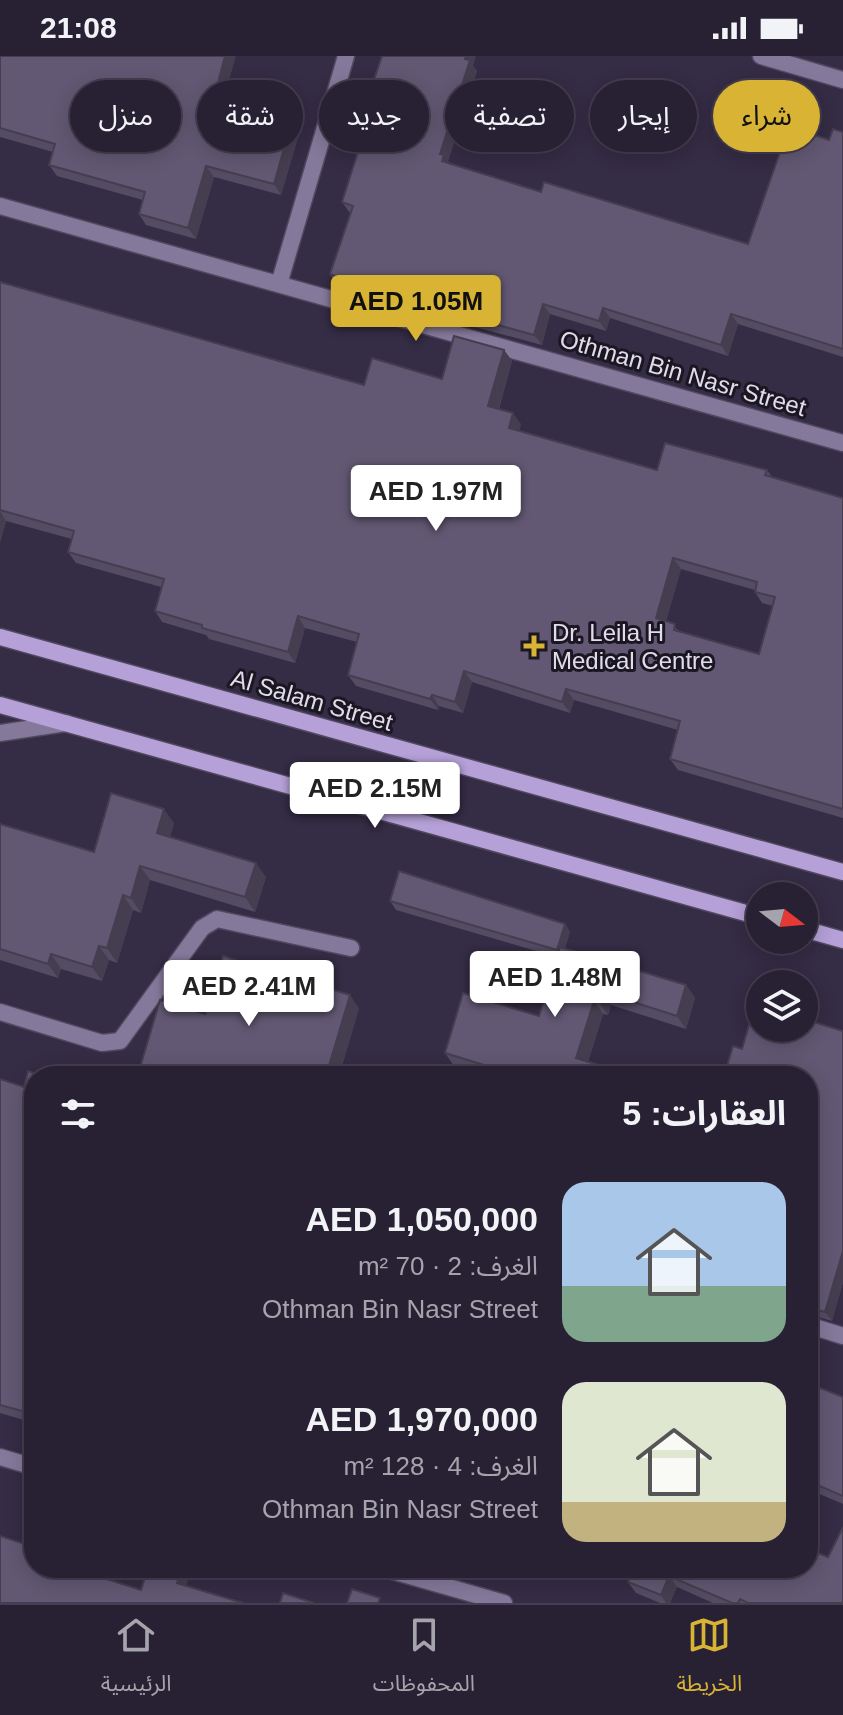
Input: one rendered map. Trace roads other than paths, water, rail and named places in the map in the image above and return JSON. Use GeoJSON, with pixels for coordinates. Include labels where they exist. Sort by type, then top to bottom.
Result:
{"type":"FeatureCollection","features":[{"type":"Feature","properties":{"kind":"main road","name":"Al Salam Street"},"geometry":{"type":"LineString","coordinates":[[0,637],[843,872]]}},
{"type":"Feature","properties":{"kind":"main road"},"geometry":{"type":"LineString","coordinates":[[0,705],[746,913]]}},
{"type":"Feature","properties":{"kind":"main road"},"geometry":{"type":"LineString","coordinates":[[818,933],[843,940]]}},
{"type":"Feature","properties":{"kind":"street"},"geometry":{"type":"LineString","coordinates":[[279,284],[346,56]]}},
{"type":"Feature","properties":{"kind":"street"},"geometry":{"type":"LineString","coordinates":[[761,56],[843,80]]}},
{"type":"Feature","properties":{"kind":"street","name":"Othman Bin Nasr Street"},"geometry":{"type":"LineString","coordinates":[[0,206],[843,443]]}},
{"type":"Feature","properties":{"kind":"street"},"geometry":{"type":"LineString","coordinates":[[0,733],[67,723]]}},
{"type":"Feature","properties":{"kind":"street"},"geometry":{"type":"LineString","coordinates":[[0,1012],[102,1043],[120,1041],[202,928],[217,919],[351,948]]}},
{"type":"Feature","properties":{"kind":"street"},"geometry":{"type":"LineString","coordinates":[[818,1328],[843,1336]]}},
{"type":"Feature","properties":{"kind":"street"},"geometry":{"type":"LineString","coordinates":[[0,1457],[24,1464]]}},
{"type":"Feature","properties":{"kind":"street"},"geometry":{"type":"LineString","coordinates":[[417,1578],[504,1603]]}},
{"type":"Feature","properties":{"kind":"place","name":"Dr. Leila H Medical Centre"},"geometry":{"type":"Point","coordinates":[534,646]}}]}
